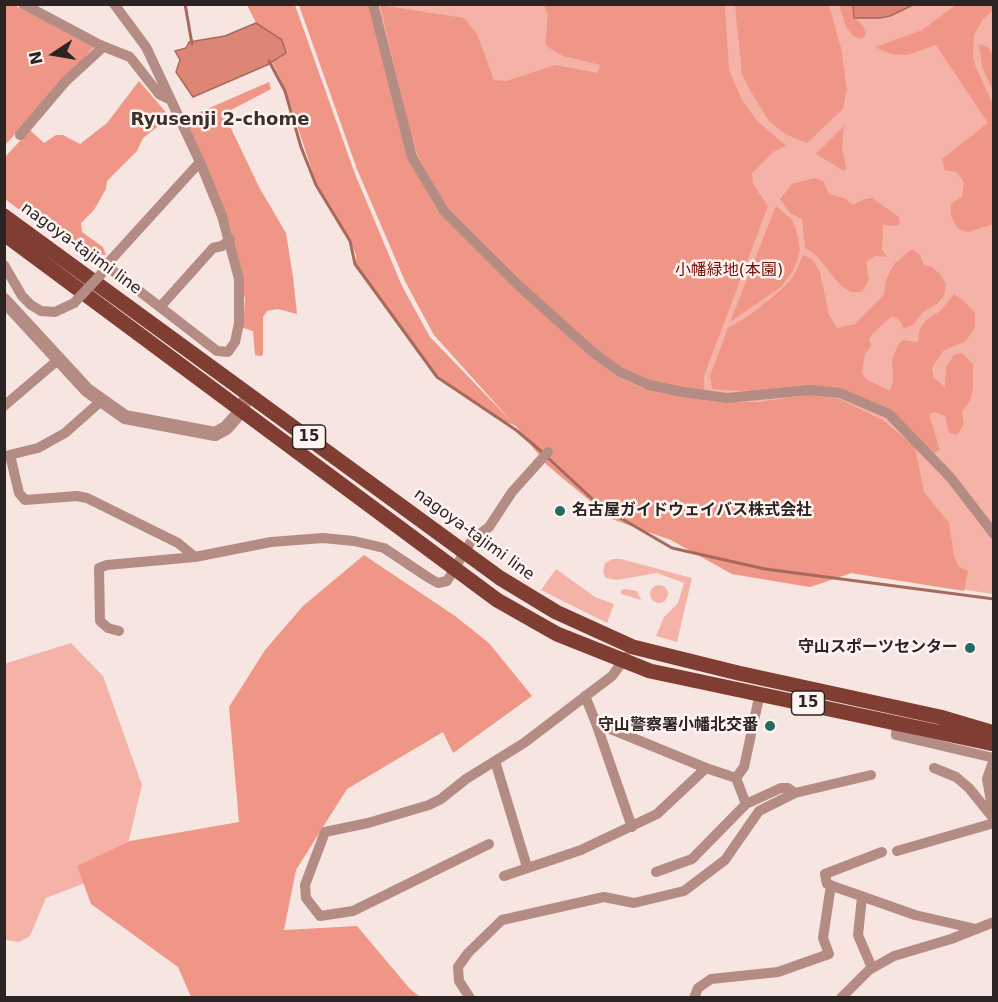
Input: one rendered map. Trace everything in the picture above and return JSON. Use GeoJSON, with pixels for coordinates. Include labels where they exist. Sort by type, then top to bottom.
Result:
{"type":"FeatureCollection","features":[{"type":"Feature","properties":{"kind":"main road","name":"nagoya-tajimi line"},"geometry":{"type":"LineString","coordinates":[[4,216],[519,591],[627,645],[940,717],[993,733]]}},
{"type":"Feature","properties":{"kind":"main road","name":"nagoya-tajimi line"},"geometry":{"type":"LineString","coordinates":[[4,234],[456,568],[517,612],[557,634],[650,671],[993,744]]}},
{"type":"Feature","properties":{"kind":"street"},"geometry":{"type":"LineString","coordinates":[[22,4],[130,57],[159,94],[171,100]]}},
{"type":"Feature","properties":{"kind":"street"},"geometry":{"type":"LineString","coordinates":[[106,269],[161,306],[217,351],[228,352],[235,342],[240,305],[239,279],[230,238],[200,162],[146,47],[114,4]]}},
{"type":"Feature","properties":{"kind":"street"},"geometry":{"type":"LineString","coordinates":[[373,4],[412,157],[444,211],[517,284],[595,354],[620,372],[649,385],[683,392],[727,398],[810,390],[840,393],[889,414],[950,477],[993,534]]}},
{"type":"Feature","properties":{"kind":"street"},"geometry":{"type":"LineString","coordinates":[[20,135],[66,81],[104,46]]}},
{"type":"Feature","properties":{"kind":"street"},"geometry":{"type":"LineString","coordinates":[[4,265],[22,296],[41,311],[55,312],[74,303],[200,162]]}},
{"type":"Feature","properties":{"kind":"street"},"geometry":{"type":"LineString","coordinates":[[161,306],[213,248],[222,246],[230,238]]}},
{"type":"Feature","properties":{"kind":"street"},"geometry":{"type":"LineString","coordinates":[[4,300],[100,402],[125,417],[215,434],[226,428],[241,411],[248,394]]}},
{"type":"Feature","properties":{"kind":"street"},"geometry":{"type":"LineString","coordinates":[[7,400],[59,359]]}},
{"type":"Feature","properties":{"kind":"street"},"geometry":{"type":"LineString","coordinates":[[100,402],[65,433],[38,448],[7,456],[20,494],[25,500],[77,496],[87,498],[178,543],[195,557]]}},
{"type":"Feature","properties":{"kind":"street"},"geometry":{"type":"LineString","coordinates":[[118,631],[108,628],[100,621],[99,568],[115,564],[195,557],[271,542],[323,538],[354,541],[384,548],[438,583],[447,581],[467,553],[472,540],[489,527],[512,492],[548,452]]}},
{"type":"Feature","properties":{"kind":"street"},"geometry":{"type":"LineString","coordinates":[[489,844],[353,911],[320,916],[306,898],[305,885],[325,832],[368,824],[429,805],[524,743],[612,676],[627,645]]}},
{"type":"Feature","properties":{"kind":"street"},"geometry":{"type":"LineString","coordinates":[[736,778],[744,767],[760,693]]}},
{"type":"Feature","properties":{"kind":"street"},"geometry":{"type":"LineString","coordinates":[[585,696],[632,827]]}},
{"type":"Feature","properties":{"kind":"street"},"geometry":{"type":"LineString","coordinates":[[596,723],[736,778]]}},
{"type":"Feature","properties":{"kind":"street"},"geometry":{"type":"LineString","coordinates":[[897,723],[896,735],[993,758],[987,779],[993,819]]}},
{"type":"Feature","properties":{"kind":"street"},"geometry":{"type":"LineString","coordinates":[[495,761],[527,867]]}},
{"type":"Feature","properties":{"kind":"street"},"geometry":{"type":"LineString","coordinates":[[504,876],[581,850],[632,827],[666,808],[706,768]]}},
{"type":"Feature","properties":{"kind":"street"},"geometry":{"type":"LineString","coordinates":[[934,768],[956,777],[969,788],[993,819]]}},
{"type":"Feature","properties":{"kind":"street"},"geometry":{"type":"LineString","coordinates":[[470,998],[459,981],[458,967],[468,953],[502,920],[604,897],[634,903],[684,891],[725,860],[759,812],[795,793],[871,775]]}},
{"type":"Feature","properties":{"kind":"street"},"geometry":{"type":"LineString","coordinates":[[736,778],[746,804]]}},
{"type":"Feature","properties":{"kind":"street"},"geometry":{"type":"LineString","coordinates":[[656,872],[693,859],[746,804],[781,788],[788,788],[795,793]]}},
{"type":"Feature","properties":{"kind":"street"},"geometry":{"type":"LineString","coordinates":[[897,851],[993,819]]}},
{"type":"Feature","properties":{"kind":"street"},"geometry":{"type":"LineString","coordinates":[[882,852],[825,874],[827,884],[915,915],[976,929]]}},
{"type":"Feature","properties":{"kind":"street"},"geometry":{"type":"LineString","coordinates":[[694,998],[698,988],[711,979],[778,972],[829,954],[823,938],[831,885]]}},
{"type":"Feature","properties":{"kind":"street"},"geometry":{"type":"LineString","coordinates":[[862,897],[858,935],[872,968]]}},
{"type":"Feature","properties":{"kind":"street"},"geometry":{"type":"LineString","coordinates":[[841,998],[872,968],[894,956],[951,939],[993,922]]}},
{"type":"Feature","properties":{"kind":"green space"},"geometry":{"type":"Polygon","coordinates":[[[363,4],[369,6],[410,161],[438,212],[592,358],[616,376],[642,388],[725,402],[758,402],[813,394],[839,399],[883,420],[915,447],[924,492],[949,523],[954,556],[958,566],[968,571],[964,591],[851,573],[810,587],[732,574],[671,540],[612,519],[547,465],[516,426],[494,417],[437,375],[356,264],[356,255],[350,240],[316,183],[286,91],[272,62],[282,57],[278,37],[256,23],[247,5],[295,5],[355,174],[402,286],[430,337],[513,423],[434,335],[405,281],[357,169],[299,5],[363,4]]]}},
{"type":"Feature","properties":{"kind":"green space"},"geometry":{"type":"Polygon","coordinates":[[[5,5],[14,5],[94,47],[5,145],[5,5]]]}},
{"type":"Feature","properties":{"kind":"green space","name":"小幡緑地(本園)"},"geometry":{"type":"Polygon","coordinates":[[[299,5],[993,5],[993,594],[851,573],[810,587],[732,574],[671,540],[612,519],[547,465],[495,400],[434,335],[405,281],[357,169],[299,5]]]}},
{"type":"Feature","properties":{"kind":"green space"},"geometry":{"type":"Polygon","coordinates":[[[380,5],[464,18],[477,34],[494,80],[506,81],[555,65],[598,73],[600,65],[563,56],[548,47],[545,43],[548,15],[544,5],[725,5],[729,70],[742,100],[757,121],[786,146],[773,152],[752,173],[753,184],[768,206],[704,376],[704,391],[650,381],[622,368],[601,354],[522,282],[446,205],[418,156],[380,5]]]}},
{"type":"Feature","properties":{"kind":"green space"},"geometry":{"type":"Polygon","coordinates":[[[735,5],[829,5],[841,48],[847,90],[843,109],[807,143],[785,134],[769,121],[751,92],[742,74],[735,5]]]}},
{"type":"Feature","properties":{"kind":"green space"},"geometry":{"type":"Polygon","coordinates":[[[839,5],[853,5],[854,17],[863,26],[866,34],[862,39],[853,36],[846,27],[839,5]]]}},
{"type":"Feature","properties":{"kind":"green space"},"geometry":{"type":"Polygon","coordinates":[[[956,5],[993,5],[993,10],[983,19],[974,35],[973,57],[993,104],[993,224],[969,232],[958,229],[951,216],[951,204],[962,197],[964,182],[957,172],[945,170],[942,159],[988,123],[936,45],[907,55],[891,54],[875,47],[922,30],[956,5]]]}},
{"type":"Feature","properties":{"kind":"green space"},"geometry":{"type":"Polygon","coordinates":[[[979,44],[988,47],[993,55],[993,91],[982,67],[979,44]]]}},
{"type":"Feature","properties":{"kind":"green space"},"geometry":{"type":"Polygon","coordinates":[[[139,81],[170,117],[143,138],[137,151],[107,181],[106,189],[94,210],[81,223],[82,232],[103,247],[106,255],[97,254],[64,236],[57,238],[5,199],[5,157],[30,130],[44,143],[56,135],[63,135],[80,144],[107,123],[139,81]]]}},
{"type":"Feature","properties":{"kind":"green space"},"geometry":{"type":"Polygon","coordinates":[[[269,82],[271,89],[229,111],[228,122],[259,187],[286,233],[293,277],[297,314],[278,309],[267,311],[263,317],[263,355],[260,356],[255,355],[253,331],[243,328],[245,299],[231,229],[184,119],[269,82]]]}},
{"type":"Feature","properties":{"kind":"green space"},"geometry":{"type":"Polygon","coordinates":[[[844,126],[842,148],[846,167],[844,171],[816,154],[844,126]]]}},
{"type":"Feature","properties":{"kind":"green space"},"geometry":{"type":"Polygon","coordinates":[[[814,178],[823,181],[829,194],[844,198],[853,205],[864,199],[872,198],[899,217],[900,224],[896,226],[883,225],[882,250],[887,257],[875,256],[866,262],[869,280],[862,292],[851,292],[841,286],[816,255],[805,248],[802,219],[791,214],[780,199],[792,184],[814,178]]]}},
{"type":"Feature","properties":{"kind":"green space"},"geometry":{"type":"Polygon","coordinates":[[[776,206],[792,220],[796,229],[800,249],[797,261],[793,271],[781,287],[730,322],[776,206]]]}},
{"type":"Feature","properties":{"kind":"green space"},"geometry":{"type":"Polygon","coordinates":[[[912,249],[920,255],[924,265],[932,267],[941,275],[946,284],[944,296],[937,304],[923,312],[914,324],[904,329],[900,321],[893,316],[885,322],[869,338],[871,346],[865,354],[862,373],[866,379],[890,391],[893,381],[892,360],[898,345],[903,340],[918,342],[919,331],[925,321],[940,311],[954,294],[964,301],[975,313],[975,327],[966,341],[943,351],[932,368],[934,378],[945,387],[946,367],[954,355],[962,353],[973,364],[973,388],[970,401],[962,411],[964,424],[957,435],[949,433],[945,416],[935,412],[929,414],[940,450],[933,453],[902,421],[840,388],[754,392],[712,389],[710,376],[728,328],[750,315],[782,289],[793,277],[803,255],[812,259],[820,272],[829,315],[837,328],[855,324],[884,295],[886,280],[894,264],[912,249]]]}},
{"type":"Feature","properties":{"kind":"green space"},"geometry":{"type":"Polygon","coordinates":[[[364,555],[455,616],[489,643],[532,696],[453,753],[443,732],[347,789],[296,870],[284,930],[357,926],[410,989],[420,997],[191,997],[178,967],[91,904],[77,866],[130,841],[239,822],[229,707],[265,650],[303,606],[364,555]]]}},
{"type":"Feature","properties":{"kind":"green space"},"geometry":{"type":"Polygon","coordinates":[[[613,559],[621,559],[692,578],[677,642],[656,636],[664,617],[678,603],[684,583],[657,573],[616,580],[606,578],[603,572],[605,563],[613,559]]]}},
{"type":"Feature","properties":{"kind":"green space"},"geometry":{"type":"Polygon","coordinates":[[[556,569],[595,597],[614,604],[607,623],[541,590],[556,569]]]}},
{"type":"Feature","properties":{"kind":"green space"},"geometry":{"type":"Polygon","coordinates":[[[659,585],[665,588],[668,594],[665,600],[659,603],[653,600],[650,594],[653,588],[659,585]]]}},
{"type":"Feature","properties":{"kind":"green space"},"geometry":{"type":"Polygon","coordinates":[[[621,590],[637,591],[641,600],[621,594],[621,590]]]}},
{"type":"Feature","properties":{"kind":"green space"},"geometry":{"type":"Polygon","coordinates":[[[71,643],[103,676],[142,785],[122,869],[46,898],[30,936],[19,942],[6,940],[4,664],[71,643]]]}},
{"type":"Feature","properties":{"kind":"shaded area"},"geometry":{"type":"Polygon","coordinates":[[[853,4],[913,5],[890,16],[854,18],[853,4]]]}},
{"type":"Feature","properties":{"kind":"shaded area"},"geometry":{"type":"Polygon","coordinates":[[[256,23],[282,40],[286,53],[267,65],[193,97],[176,72],[180,60],[175,51],[186,48],[189,42],[225,36],[256,23]]]}},
{"type":"Feature","properties":{"kind":"waterway"},"geometry":{"type":"LineString","coordinates":[[185,4],[192,44]]}},
{"type":"Feature","properties":{"kind":"waterway"},"geometry":{"type":"LineString","coordinates":[[269,61],[285,91],[301,147],[316,185],[350,241],[355,264],[437,377],[516,430],[542,452]]}},
{"type":"Feature","properties":{"kind":"waterway"},"geometry":{"type":"LineString","coordinates":[[547,457],[600,506],[672,548],[765,569],[994,599]]}},
{"type":"Feature","properties":{"kind":"place","name":"名古屋ガイドウェイバス株式会社"},"geometry":{"type":"Point","coordinates":[560,511]}},
{"type":"Feature","properties":{"kind":"place","name":"守山スポーツセンター"},"geometry":{"type":"Point","coordinates":[970,648]}},
{"type":"Feature","properties":{"kind":"place","name":"守山警察署小幡北交番"},"geometry":{"type":"Point","coordinates":[770,726]}},
{"type":"Feature","properties":{"kind":"district","name":"Ryusenji 2-chome"},"geometry":{"type":"Point","coordinates":[220,120]}}]}
